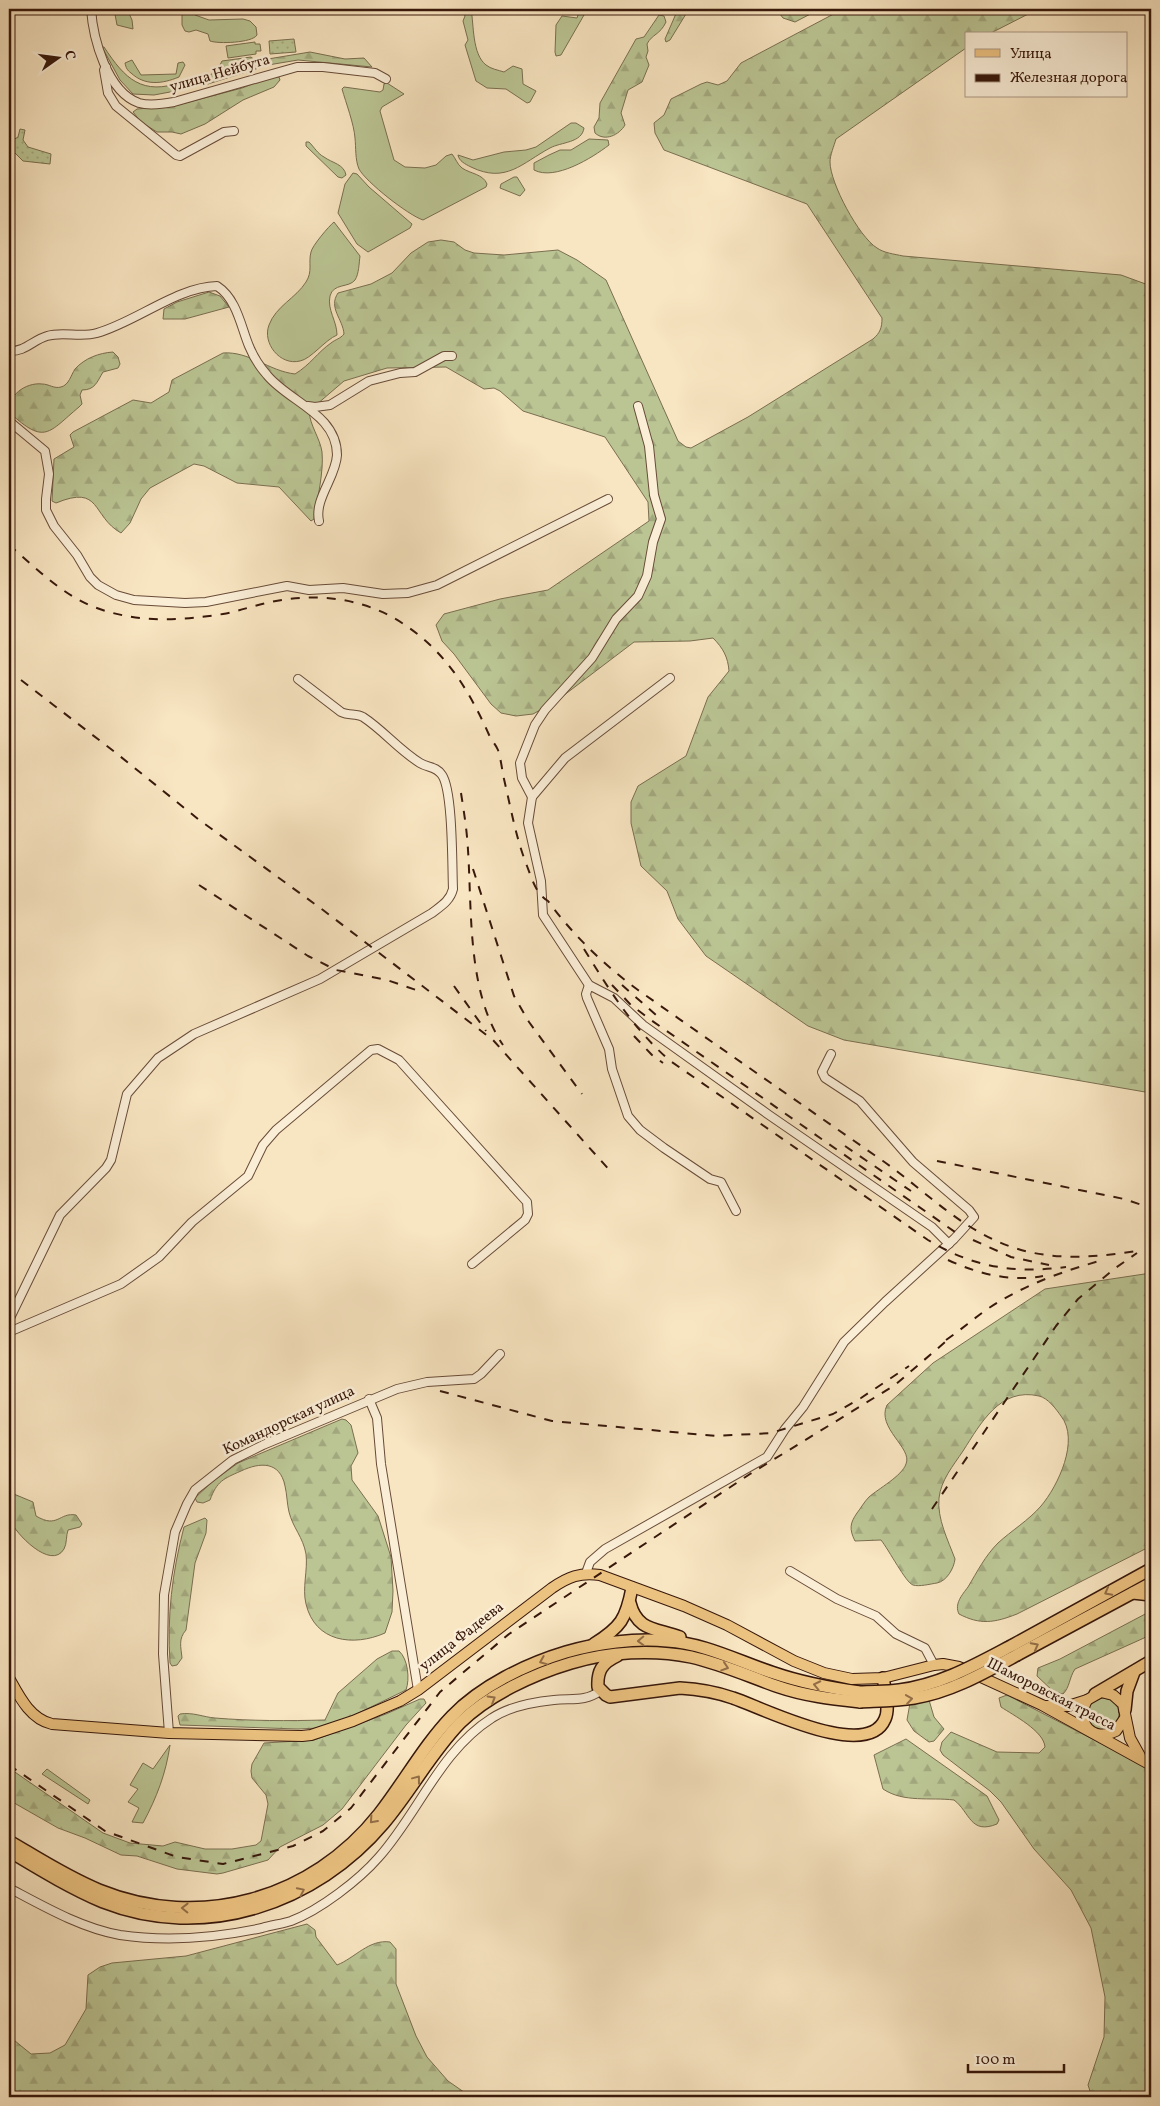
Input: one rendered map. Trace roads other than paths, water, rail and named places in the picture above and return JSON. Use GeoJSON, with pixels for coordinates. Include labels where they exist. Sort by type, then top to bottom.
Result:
{"type":"FeatureCollection","features":[{"type":"Feature","properties":{"kind":"highway"},"geometry":{"type":"LineString","coordinates":[[1014,1651],[1151,1569]]}},
{"type":"Feature","properties":{"kind":"highway"},"geometry":{"type":"LineString","coordinates":[[9,1852],[74,1888],[104,1902],[155,1915],[179,1918],[226,1915],[288,1897],[311,1886],[337,1869],[358,1851],[384,1823],[461,1722],[487,1701],[508,1689],[552,1670],[587,1659],[623,1653],[645,1653],[688,1657],[731,1669],[782,1688],[835,1700],[860,1697],[932,1683],[1014,1651],[1133,1594],[1151,1583]]}},
{"type":"Feature","properties":{"kind":"highway"},"geometry":{"type":"LineString","coordinates":[[589,1647],[613,1632],[621,1624],[630,1603],[632,1588]]}},
{"type":"Feature","properties":{"kind":"highway"},"geometry":{"type":"LineString","coordinates":[[1133,1594],[1151,1595]]}},
{"type":"Feature","properties":{"kind":"highway"},"geometry":{"type":"LineString","coordinates":[[630,1603],[633,1616],[639,1623],[680,1637],[690,1645]]}},
{"type":"Feature","properties":{"kind":"highway"},"geometry":{"type":"LineString","coordinates":[[9,1841],[65,1874],[99,1890],[155,1906],[182,1908],[225,1905],[284,1889],[331,1861],[353,1843],[379,1815],[452,1716],[469,1701],[501,1680],[565,1652],[622,1642],[668,1641],[690,1645],[813,1685],[860,1697]]}},
{"type":"Feature","properties":{"kind":"highway"},"geometry":{"type":"LineString","coordinates":[[599,1686],[598,1672],[604,1664],[623,1653]]}},
{"type":"Feature","properties":{"kind":"highway"},"geometry":{"type":"LineString","coordinates":[[1091,1697],[1151,1661]]}},
{"type":"Feature","properties":{"kind":"highway"},"geometry":{"type":"LineString","coordinates":[[552,1670],[585,1668],[610,1697],[667,1689],[692,1689],[733,1698],[802,1726],[849,1735],[869,1733],[878,1728],[886,1718],[883,1678]]}},
{"type":"Feature","properties":{"kind":"highway"},"geometry":{"type":"LineString","coordinates":[[1125,1714],[1127,1691],[1134,1672]]}},
{"type":"Feature","properties":{"kind":"main road"},"geometry":{"type":"LineString","coordinates":[[586,1573],[600,1575],[684,1606],[727,1625],[794,1661],[824,1673],[852,1679],[883,1678],[934,1665]]}},
{"type":"Feature","properties":{"kind":"main road","name":"улица Фадеева"},"geometry":{"type":"LineString","coordinates":[[9,1678],[23,1702],[34,1714],[46,1723],[67,1727],[169,1733],[311,1735],[378,1711],[418,1690],[546,1592],[572,1576],[586,1573]]}},
{"type":"Feature","properties":{"kind":"main road","name":"Шаморовская трасса"},"geometry":{"type":"LineString","coordinates":[[934,1665],[943,1664],[971,1672],[1042,1705],[1151,1765]]}},
{"type":"Feature","properties":{"kind":"main road"},"geometry":{"type":"LineString","coordinates":[[1042,1705],[1050,1708],[1063,1707],[1107,1692],[1114,1695],[1119,1698],[1125,1714],[1130,1738],[1142,1759]]}},
{"type":"Feature","properties":{"kind":"main road"},"geometry":{"type":"LineString","coordinates":[[1091,1697],[1082,1709],[1082,1719],[1086,1727],[1094,1734],[1109,1735],[1122,1726],[1125,1714]]}},
{"type":"Feature","properties":{"kind":"street","name":"улица Нейбута"},"geometry":{"type":"LineString","coordinates":[[91,9],[96,40],[106,67],[123,93],[140,103],[174,102],[297,67],[324,67],[375,73],[386,79]]}},
{"type":"Feature","properties":{"kind":"street"},"geometry":{"type":"LineString","coordinates":[[106,67],[104,70],[107,87],[116,106],[176,155],[180,156],[224,132],[234,131]]}},
{"type":"Feature","properties":{"kind":"street"},"geometry":{"type":"LineString","coordinates":[[9,351],[16,352],[27,348],[48,335],[78,336],[94,334],[141,315],[182,294],[217,286],[224,293],[236,312],[252,352],[267,375],[294,398],[308,406],[315,408],[330,405],[369,381],[400,373],[416,372],[444,356],[452,356]]}},
{"type":"Feature","properties":{"kind":"street"},"geometry":{"type":"LineString","coordinates":[[308,406],[326,425],[333,438],[337,456],[319,506],[319,521]]}},
{"type":"Feature","properties":{"kind":"street"},"geometry":{"type":"LineString","coordinates":[[532,797],[522,778],[520,763],[534,725],[545,710],[592,658],[616,619],[638,596],[647,576],[653,542],[661,519],[654,495],[649,446],[638,406]]}},
{"type":"Feature","properties":{"kind":"street"},"geometry":{"type":"LineString","coordinates":[[9,421],[45,450],[49,474],[46,510],[54,526],[90,577],[98,585],[116,595],[134,600],[206,602],[287,586],[309,590],[343,588],[383,594],[408,593],[437,585],[608,498]]}},
{"type":"Feature","properties":{"kind":"street"},"geometry":{"type":"LineString","coordinates":[[670,678],[565,758],[532,797],[528,822],[542,881],[543,915],[589,986],[614,998],[643,1025],[768,1116],[932,1227],[949,1244]]}},
{"type":"Feature","properties":{"kind":"street"},"geometry":{"type":"LineString","coordinates":[[9,1320],[60,1215],[106,1168],[111,1160],[128,1094],[158,1058],[194,1034],[320,979],[432,913],[448,900],[452,894],[452,842],[444,777],[432,766],[420,762],[362,716],[346,715],[298,679]]}},
{"type":"Feature","properties":{"kind":"street"},"geometry":{"type":"LineString","coordinates":[[589,986],[586,994],[587,998],[609,1049],[612,1069],[628,1116],[640,1130],[664,1148],[710,1180],[721,1182],[736,1211]]}},
{"type":"Feature","properties":{"kind":"street"},"geometry":{"type":"LineString","coordinates":[[9,1332],[121,1284],[159,1257],[192,1222],[248,1176],[263,1145],[276,1130],[371,1050],[378,1048],[399,1060],[527,1202],[528,1214],[525,1220],[472,1264]]}},
{"type":"Feature","properties":{"kind":"street"},"geometry":{"type":"LineString","coordinates":[[586,1573],[590,1562],[605,1549],[766,1457],[803,1407],[844,1342],[968,1226],[974,1217],[914,1162],[860,1101],[825,1078],[822,1072],[831,1054]]}},
{"type":"Feature","properties":{"kind":"street","name":"Командорская улица"},"geometry":{"type":"LineString","coordinates":[[169,1733],[163,1654],[164,1595],[175,1532],[187,1504],[196,1490],[233,1460],[397,1389],[427,1382],[474,1379],[500,1354]]}},
{"type":"Feature","properties":{"kind":"street"},"geometry":{"type":"LineString","coordinates":[[369,1400],[377,1418],[381,1464],[418,1690]]}},
{"type":"Feature","properties":{"kind":"street"},"geometry":{"type":"LineString","coordinates":[[790,1571],[837,1600],[876,1616],[896,1634],[926,1648],[934,1665]]}},
{"type":"Feature","properties":{"kind":"street"},"geometry":{"type":"LineString","coordinates":[[9,1888],[80,1923],[119,1934],[177,1940],[247,1931],[292,1921],[350,1886],[379,1857],[407,1820],[449,1758],[466,1739],[493,1717],[529,1703],[581,1700],[592,1697],[599,1686]]}},
{"type":"Feature","properties":{"kind":"railway"},"geometry":{"type":"LineString","coordinates":[[9,545],[70,595],[94,607],[126,616],[158,619],[190,618],[223,614],[288,599],[323,598],[358,603],[390,616],[405,625],[433,648],[456,675],[497,748],[520,845],[537,890],[578,938],[613,970],[638,990],[883,1161],[947,1211],[980,1233],[1018,1249],[1048,1255],[1080,1257],[1142,1250]]}},
{"type":"Feature","properties":{"kind":"railway"},"geometry":{"type":"LineString","coordinates":[[21,680],[198,819],[323,910],[493,1040],[612,1173]]}},
{"type":"Feature","properties":{"kind":"railway"},"geometry":{"type":"LineString","coordinates":[[461,793],[468,843],[471,925],[477,976],[491,1024],[503,1045]]}},
{"type":"Feature","properties":{"kind":"railway"},"geometry":{"type":"LineString","coordinates":[[473,869],[514,996],[529,1022],[582,1094]]}},
{"type":"Feature","properties":{"kind":"railway"},"geometry":{"type":"LineString","coordinates":[[199,885],[308,956],[336,970],[387,980],[422,992]]}},
{"type":"Feature","properties":{"kind":"railway"},"geometry":{"type":"LineString","coordinates":[[584,949],[633,1021],[669,1060],[928,1240],[961,1257],[994,1266],[1029,1270],[1066,1267]]}},
{"type":"Feature","properties":{"kind":"railway"},"geometry":{"type":"LineString","coordinates":[[612,985],[631,1005],[651,1020],[955,1232]]}},
{"type":"Feature","properties":{"kind":"railway"},"geometry":{"type":"LineString","coordinates":[[622,985],[656,1015]]}},
{"type":"Feature","properties":{"kind":"railway"},"geometry":{"type":"LineString","coordinates":[[454,986],[486,1031]]}},
{"type":"Feature","properties":{"kind":"railway"},"geometry":{"type":"LineString","coordinates":[[634,1036],[652,1055],[663,1063]]}},
{"type":"Feature","properties":{"kind":"railway"},"geometry":{"type":"LineString","coordinates":[[845,1146],[911,1191]]}},
{"type":"Feature","properties":{"kind":"railway"},"geometry":{"type":"LineString","coordinates":[[937,1161],[1124,1199],[1151,1208]]}},
{"type":"Feature","properties":{"kind":"railway"},"geometry":{"type":"LineString","coordinates":[[973,1240],[1011,1257],[1049,1265]]}},
{"type":"Feature","properties":{"kind":"railway"},"geometry":{"type":"LineString","coordinates":[[932,1509],[1056,1326],[1078,1299],[1114,1269],[1137,1253]]}},
{"type":"Feature","properties":{"kind":"railway"},"geometry":{"type":"LineString","coordinates":[[948,1260],[994,1276],[1018,1278],[1043,1276]]}},
{"type":"Feature","properties":{"kind":"railway"},"geometry":{"type":"LineString","coordinates":[[946,1340],[989,1308],[1016,1292],[1059,1274],[1103,1260]]}},
{"type":"Feature","properties":{"kind":"railway"},"geometry":{"type":"LineString","coordinates":[[9,1765],[105,1831],[177,1857],[223,1864],[293,1846],[323,1831],[351,1808],[440,1692],[509,1634],[750,1474],[895,1385],[951,1337]]}},
{"type":"Feature","properties":{"kind":"railway"},"geometry":{"type":"LineString","coordinates":[[440,1391],[552,1421],[716,1436],[771,1433],[833,1414],[909,1366]]}}]}
